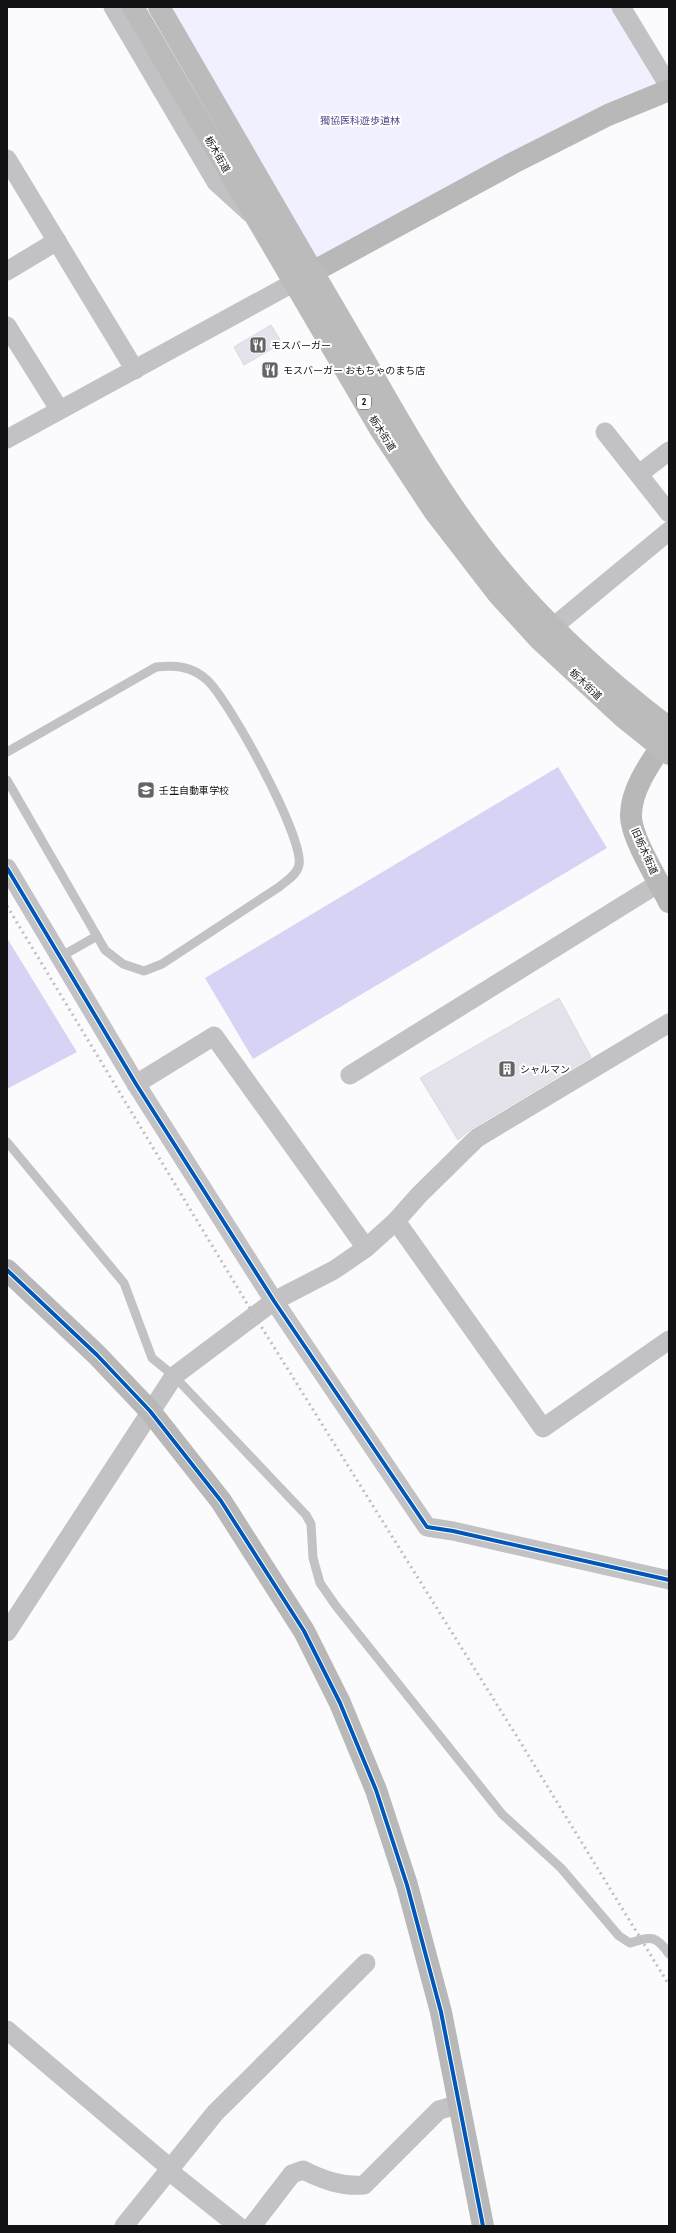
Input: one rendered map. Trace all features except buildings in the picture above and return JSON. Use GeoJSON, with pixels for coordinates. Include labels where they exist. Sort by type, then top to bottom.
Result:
{"type":"FeatureCollection","features":[{"type":"Feature","properties":{"kind":"main road","name":"栃木街道"},"geometry":{"type":"LineString","coordinates":[[133,7],[293,283],[380,429],[434,511],[498,594],[580,678],[667,741]]}},
{"type":"Feature","properties":{"kind":"main road","name":"栃木街道"},"geometry":{"type":"LineString","coordinates":[[159,7],[427,467],[459,517],[511,582],[553,627],[633,700],[667,741]]}},
{"type":"Feature","properties":{"kind":"street"},"geometry":{"type":"LineString","coordinates":[[113,7],[216,182],[256,218]]}},
{"type":"Feature","properties":{"kind":"street"},"geometry":{"type":"LineString","coordinates":[[621,7],[669,86]]}},
{"type":"Feature","properties":{"kind":"street"},"geometry":{"type":"LineString","coordinates":[[7,439],[59,409],[135,370],[312,271],[520,159],[608,114],[669,90]]}},
{"type":"Feature","properties":{"kind":"street"},"geometry":{"type":"LineString","coordinates":[[7,159],[135,370]]}},
{"type":"Feature","properties":{"kind":"street"},"geometry":{"type":"LineString","coordinates":[[7,271],[57,241]]}},
{"type":"Feature","properties":{"kind":"street"},"geometry":{"type":"LineString","coordinates":[[7,326],[59,409]]}},
{"type":"Feature","properties":{"kind":"street"},"geometry":{"type":"LineString","coordinates":[[605,432],[669,513]]}},
{"type":"Feature","properties":{"kind":"street"},"geometry":{"type":"LineString","coordinates":[[639,474],[669,451]]}},
{"type":"Feature","properties":{"kind":"street"},"geometry":{"type":"LineString","coordinates":[[553,627],[669,531]]}},
{"type":"Feature","properties":{"kind":"street","name":"旧栃木街道"},"geometry":{"type":"LineString","coordinates":[[667,741],[637,789],[631,816],[640,844],[669,902]]}},
{"type":"Feature","properties":{"kind":"street"},"geometry":{"type":"LineString","coordinates":[[7,868],[136,1084],[274,1301],[427,1527],[468,1534],[669,1580]]}},
{"type":"Feature","properties":{"kind":"street"},"geometry":{"type":"LineString","coordinates":[[350,1075],[659,883]]}},
{"type":"Feature","properties":{"kind":"street"},"geometry":{"type":"LineString","coordinates":[[7,1632],[174,1376],[274,1301],[334,1270],[366,1248],[396,1221],[419,1195],[477,1138],[669,1023]]}},
{"type":"Feature","properties":{"kind":"street"},"geometry":{"type":"LineString","coordinates":[[136,1084],[214,1036],[366,1248]]}},
{"type":"Feature","properties":{"kind":"street"},"geometry":{"type":"LineString","coordinates":[[396,1221],[543,1428],[669,1340]]}},
{"type":"Feature","properties":{"kind":"street"},"geometry":{"type":"LineString","coordinates":[[7,1270],[96,1355],[150,1411],[221,1501],[264,1566],[304,1631],[340,1703],[376,1790],[407,1885],[441,2012],[483,2226]]}},
{"type":"Feature","properties":{"kind":"street"},"geometry":{"type":"LineString","coordinates":[[124,2226],[226,2101],[366,1963]]}},
{"type":"Feature","properties":{"kind":"street"},"geometry":{"type":"LineString","coordinates":[[7,2030],[170,2168],[174,2175],[238,2226]]}},
{"type":"Feature","properties":{"kind":"street"},"geometry":{"type":"LineString","coordinates":[[252,2226],[292,2174],[298,2170],[303,2170],[323,2180],[353,2186],[364,2185],[438,2110],[460,2104]]}},
{"type":"Feature","properties":{"kind":"lane"},"geometry":{"type":"LineString","coordinates":[[7,752],[156,667],[176,665],[192,670],[207,680],[239,726],[264,771],[283,812],[296,846],[299,865],[293,876],[279,887],[162,964],[144,971],[124,964],[106,950],[7,780]]}},
{"type":"Feature","properties":{"kind":"lane"},"geometry":{"type":"LineString","coordinates":[[60,957],[97,936]]}},
{"type":"Feature","properties":{"kind":"lane"},"geometry":{"type":"LineString","coordinates":[[7,1142],[124,1283],[152,1358],[174,1376],[306,1515],[311,1524],[313,1558],[320,1583],[356,1631],[502,1814],[561,1868],[619,1936],[630,1943],[653,1938],[660,1941],[669,1954]]}},
{"type":"Feature","properties":{"kind":"green space","name":"獨協医科遊歩道林"},"geometry":{"type":"Polygon","coordinates":[[[172,7],[617,7],[669,86],[312,271],[172,7]]]}},
{"type":"Feature","properties":{"kind":"shaded area"},"geometry":{"type":"Polygon","coordinates":[[[558,767],[607,848],[253,1059],[205,978],[558,767]]]}},
{"type":"Feature","properties":{"kind":"shaded area"},"geometry":{"type":"Polygon","coordinates":[[[7,938],[77,1052],[7,1089],[7,938]]]}},
{"type":"Feature","properties":{"kind":"railway"},"geometry":{"type":"LineString","coordinates":[[7,906],[254,1315],[519,1740],[669,1985]]}},
{"type":"Feature","properties":{"kind":"cycle path"},"geometry":{"type":"LineString","coordinates":[[7,868],[136,1084],[274,1301],[427,1527],[453,1531],[669,1580]]}},
{"type":"Feature","properties":{"kind":"cycle path"},"geometry":{"type":"LineString","coordinates":[[7,1270],[97,1355],[150,1411],[221,1501],[304,1631],[340,1703],[376,1790],[407,1885],[441,2012],[483,2226]]}},
{"type":"Feature","properties":{"kind":"place","name":"モスバーガー"},"geometry":{"type":"Point","coordinates":[258,345]}},
{"type":"Feature","properties":{"kind":"place","name":"モスバーガー おもちゃのまち店"},"geometry":{"type":"Point","coordinates":[270,370]}},
{"type":"Feature","properties":{"kind":"place","name":"壬生自動車学校"},"geometry":{"type":"Point","coordinates":[146,790]}},
{"type":"Feature","properties":{"kind":"place","name":"シャルマン"},"geometry":{"type":"Point","coordinates":[507,1069]}}]}
